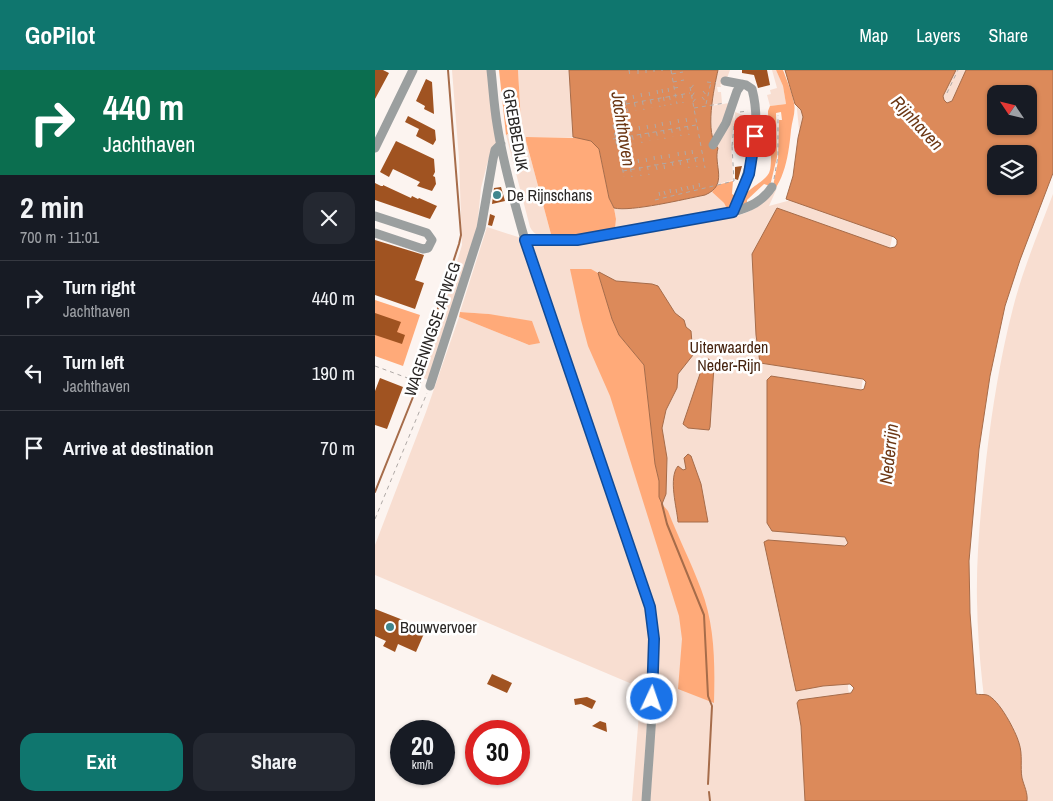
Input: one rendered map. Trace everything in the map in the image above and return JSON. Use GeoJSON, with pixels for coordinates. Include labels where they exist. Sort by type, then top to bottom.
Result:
{"type":"FeatureCollection","features":[{"type":"Feature","properties":{"kind":"street"},"geometry":{"type":"LineString","coordinates":[[375,148],[413,70]]}},
{"type":"Feature","properties":{"kind":"street","name":"GREBBEDIJK"},"geometry":{"type":"LineString","coordinates":[[491,70],[501,144],[525,240],[650,607],[654,639],[654,667],[646,801]]}},
{"type":"Feature","properties":{"kind":"street"},"geometry":{"type":"LineString","coordinates":[[722,83],[742,84],[752,89],[755,98],[755,122],[749,174],[733,212]]}},
{"type":"Feature","properties":{"kind":"street"},"geometry":{"type":"LineString","coordinates":[[713,145],[726,122],[737,91],[742,84]]}},
{"type":"Feature","properties":{"kind":"street","name":"WAGENINGSE AFWEG"},"geometry":{"type":"LineString","coordinates":[[430,386],[481,228],[495,150],[501,144]]}},
{"type":"Feature","properties":{"kind":"street"},"geometry":{"type":"LineString","coordinates":[[525,240],[577,240],[733,212],[755,204],[772,187]]}},
{"type":"Feature","properties":{"kind":"street"},"geometry":{"type":"LineString","coordinates":[[375,216],[427,233],[432,240],[428,248],[423,249],[375,233]]}},
{"type":"Feature","properties":{"kind":"path"},"geometry":{"type":"LineString","coordinates":[[629,70],[630,76]]}},
{"type":"Feature","properties":{"kind":"path"},"geometry":{"type":"LineString","coordinates":[[638,70],[638,75]]}},
{"type":"Feature","properties":{"kind":"path"},"geometry":{"type":"LineString","coordinates":[[671,70],[677,104]]}},
{"type":"Feature","properties":{"kind":"path"},"geometry":{"type":"LineString","coordinates":[[947,93],[958,70]]}},
{"type":"Feature","properties":{"kind":"path"},"geometry":{"type":"LineString","coordinates":[[672,74],[683,72]]}},
{"type":"Feature","properties":{"kind":"path"},"geometry":{"type":"LineString","coordinates":[[673,82],[685,80]]}},
{"type":"Feature","properties":{"kind":"path"},"geometry":{"type":"LineString","coordinates":[[707,82],[722,83]]}},
{"type":"Feature","properties":{"kind":"path"},"geometry":{"type":"LineString","coordinates":[[702,97],[707,104],[711,82]]}},
{"type":"Feature","properties":{"kind":"path"},"geometry":{"type":"LineString","coordinates":[[695,83],[690,88],[705,168]]}},
{"type":"Feature","properties":{"kind":"path"},"geometry":{"type":"LineString","coordinates":[[674,88],[681,87]]}},
{"type":"Feature","properties":{"kind":"path"},"geometry":{"type":"LineString","coordinates":[[668,88],[671,105]]}},
{"type":"Feature","properties":{"kind":"path"},"geometry":{"type":"LineString","coordinates":[[662,89],[665,106]]}},
{"type":"Feature","properties":{"kind":"path"},"geometry":{"type":"LineString","coordinates":[[657,90],[660,107]]}},
{"type":"Feature","properties":{"kind":"path"},"geometry":{"type":"LineString","coordinates":[[691,96],[696,90]]}},
{"type":"Feature","properties":{"kind":"path"},"geometry":{"type":"LineString","coordinates":[[703,91],[708,96]]}},
{"type":"Feature","properties":{"kind":"path"},"geometry":{"type":"LineString","coordinates":[[649,92],[652,108]]}},
{"type":"Feature","properties":{"kind":"path"},"geometry":{"type":"LineString","coordinates":[[624,93],[628,112]]}},
{"type":"Feature","properties":{"kind":"path"},"geometry":{"type":"LineString","coordinates":[[641,93],[644,110]]}},
{"type":"Feature","properties":{"kind":"path"},"geometry":{"type":"LineString","coordinates":[[626,104],[691,93]]}},
{"type":"Feature","properties":{"kind":"path"},"geometry":{"type":"LineString","coordinates":[[682,94],[683,103]]}},
{"type":"Feature","properties":{"kind":"path"},"geometry":{"type":"LineString","coordinates":[[633,95],[635,111]]}},
{"type":"Feature","properties":{"kind":"path"},"geometry":{"type":"LineString","coordinates":[[692,103],[697,97]]}},
{"type":"Feature","properties":{"kind":"path"},"geometry":{"type":"LineString","coordinates":[[693,108],[719,104]]}},
{"type":"Feature","properties":{"kind":"path"},"geometry":{"type":"LineString","coordinates":[[772,187],[778,156],[778,115]]}},
{"type":"Feature","properties":{"kind":"path"},"geometry":{"type":"LineString","coordinates":[[687,118],[689,135]]}},
{"type":"Feature","properties":{"kind":"path"},"geometry":{"type":"LineString","coordinates":[[678,119],[681,136]]}},
{"type":"Feature","properties":{"kind":"path"},"geometry":{"type":"LineString","coordinates":[[655,200],[734,180],[732,146],[734,119]]}},
{"type":"Feature","properties":{"kind":"path"},"geometry":{"type":"LineString","coordinates":[[670,121],[673,138]]}},
{"type":"Feature","properties":{"kind":"path"},"geometry":{"type":"LineString","coordinates":[[662,122],[665,139]]}},
{"type":"Feature","properties":{"kind":"path"},"geometry":{"type":"LineString","coordinates":[[655,124],[658,140]]}},
{"type":"Feature","properties":{"kind":"path"},"geometry":{"type":"LineString","coordinates":[[613,125],[617,147]]}},
{"type":"Feature","properties":{"kind":"path"},"geometry":{"type":"LineString","coordinates":[[647,125],[650,142]]}},
{"type":"Feature","properties":{"kind":"path"},"geometry":{"type":"LineString","coordinates":[[615,139],[696,125]]}},
{"type":"Feature","properties":{"kind":"path"},"geometry":{"type":"LineString","coordinates":[[639,126],[642,143]]}},
{"type":"Feature","properties":{"kind":"path"},"geometry":{"type":"LineString","coordinates":[[631,128],[634,144]]}},
{"type":"Feature","properties":{"kind":"path"},"geometry":{"type":"LineString","coordinates":[[623,129],[626,146]]}},
{"type":"Feature","properties":{"kind":"path"},"geometry":{"type":"LineString","coordinates":[[732,146],[753,145]]}},
{"type":"Feature","properties":{"kind":"path"},"geometry":{"type":"LineString","coordinates":[[692,150],[697,166]]}},
{"type":"Feature","properties":{"kind":"path"},"geometry":{"type":"LineString","coordinates":[[685,151],[689,168]]}},
{"type":"Feature","properties":{"kind":"path"},"geometry":{"type":"LineString","coordinates":[[678,152],[681,169]]}},
{"type":"Feature","properties":{"kind":"path"},"geometry":{"type":"LineString","coordinates":[[669,154],[673,170]]}},
{"type":"Feature","properties":{"kind":"path"},"geometry":{"type":"LineString","coordinates":[[661,155],[665,172]]}},
{"type":"Feature","properties":{"kind":"path"},"geometry":{"type":"LineString","coordinates":[[654,156],[658,173]]}},
{"type":"Feature","properties":{"kind":"path"},"geometry":{"type":"LineString","coordinates":[[623,170],[702,157]]}},
{"type":"Feature","properties":{"kind":"path"},"geometry":{"type":"LineString","coordinates":[[646,158],[649,175]]}},
{"type":"Feature","properties":{"kind":"path"},"geometry":{"type":"LineString","coordinates":[[638,159],[641,176]]}},
{"type":"Feature","properties":{"kind":"path"},"geometry":{"type":"LineString","coordinates":[[629,160],[632,177]]}},
{"type":"Feature","properties":{"kind":"path"},"geometry":{"type":"LineString","coordinates":[[621,161],[624,177]]}},
{"type":"Feature","properties":{"kind":"path"},"geometry":{"type":"LineString","coordinates":[[706,182],[707,188]]}},
{"type":"Feature","properties":{"kind":"path"},"geometry":{"type":"LineString","coordinates":[[699,183],[700,189]]}},
{"type":"Feature","properties":{"kind":"path"},"geometry":{"type":"LineString","coordinates":[[693,185],[694,190]]}},
{"type":"Feature","properties":{"kind":"path"},"geometry":{"type":"LineString","coordinates":[[687,186],[689,192]]}},
{"type":"Feature","properties":{"kind":"path"},"geometry":{"type":"LineString","coordinates":[[681,187],[683,193]]}},
{"type":"Feature","properties":{"kind":"path"},"geometry":{"type":"LineString","coordinates":[[670,189],[671,196]]}},
{"type":"Feature","properties":{"kind":"path"},"geometry":{"type":"LineString","coordinates":[[676,189],[677,194]]}},
{"type":"Feature","properties":{"kind":"path"},"geometry":{"type":"LineString","coordinates":[[664,191],[666,197]]}},
{"type":"Feature","properties":{"kind":"path"},"geometry":{"type":"LineString","coordinates":[[659,192],[660,198]]}},
{"type":"Feature","properties":{"kind":"path"},"geometry":{"type":"LineString","coordinates":[[375,366],[430,386]]}},
{"type":"Feature","properties":{"kind":"path","name":"WAGENINGSE AFWEG"},"geometry":{"type":"LineString","coordinates":[[375,519],[430,386]]}},
{"type":"Feature","properties":{"kind":"green space"},"geometry":{"type":"Polygon","coordinates":[[[452,70],[489,70],[497,142],[489,157],[481,188],[477,229],[428,380],[419,376],[418,364],[423,363],[445,302],[462,245],[459,159],[452,70]]]}},
{"type":"Feature","properties":{"kind":"green space"},"geometry":{"type":"Polygon","coordinates":[[[518,70],[569,70],[573,137],[526,137],[552,238],[536,234],[530,227],[506,135],[514,131],[521,123],[518,70]]]}},
{"type":"Feature","properties":{"kind":"green space"},"geometry":{"type":"Polygon","coordinates":[[[718,70],[730,70],[727,78],[724,77],[724,85],[720,84],[721,87],[717,87],[718,92],[721,92],[722,103],[711,105],[718,70]]]}},
{"type":"Feature","properties":{"kind":"green space"},"geometry":{"type":"Polygon","coordinates":[[[772,70],[776,70],[783,86],[786,104],[770,106],[767,95],[771,94],[770,90],[777,88],[772,70]]]}},
{"type":"Feature","properties":{"kind":"green space","name":"Uiterwaarden Neder-Rijn"},"geometry":{"type":"Polygon","coordinates":[[[793,70],[966,70],[892,238],[862,384],[848,538],[848,688],[869,801],[650,801],[657,679],[654,606],[534,248],[535,244],[551,246],[573,245],[733,217],[758,207],[777,188],[769,206],[791,200],[800,139],[793,70]]]}},
{"type":"Feature","properties":{"kind":"green space"},"geometry":{"type":"Polygon","coordinates":[[[732,104],[713,139],[711,106],[732,104]]]}},
{"type":"Feature","properties":{"kind":"green space"},"geometry":{"type":"Polygon","coordinates":[[[733,109],[734,126],[731,140],[733,180],[718,184],[719,170],[715,145],[733,109]]]}},
{"type":"Feature","properties":{"kind":"green space"},"geometry":{"type":"Polygon","coordinates":[[[735,112],[743,115],[743,144],[733,145],[735,112]]]}},
{"type":"Feature","properties":{"kind":"green space"},"geometry":{"type":"Polygon","coordinates":[[[712,192],[724,203],[728,211],[615,229],[614,208],[645,207],[712,192]]]}},
{"type":"Feature","properties":{"kind":"green space"},"geometry":{"type":"Polygon","coordinates":[[[1053,194],[1053,801],[998,801],[979,652],[977,566],[981,514],[994,403],[1008,327],[1021,279],[1053,194]]]}},
{"type":"Feature","properties":{"kind":"green space"},"geometry":{"type":"Polygon","coordinates":[[[487,227],[521,238],[647,608],[650,639],[649,695],[645,697],[630,694],[632,684],[375,575],[375,545],[426,412],[459,317],[529,345],[489,314],[460,312],[487,227]]]}},
{"type":"Feature","properties":{"kind":"green space"},"geometry":{"type":"Polygon","coordinates":[[[640,701],[644,701],[648,706],[642,801],[632,801],[640,701]]]}},
{"type":"Feature","properties":{"kind":"shaded area"},"geometry":{"type":"Polygon","coordinates":[[[499,70],[518,70],[521,123],[518,128],[506,135],[499,70]]]}},
{"type":"Feature","properties":{"kind":"shaded area"},"geometry":{"type":"Polygon","coordinates":[[[776,70],[783,70],[794,106],[787,161],[777,186],[769,196],[759,205],[746,212],[730,217],[746,205],[740,208],[744,196],[769,173],[771,152],[768,111],[770,106],[786,104],[783,86],[776,70]],[[781,112],[776,113],[777,157],[770,186],[764,184],[747,200],[747,205],[773,186],[778,161],[779,120],[782,120],[781,112]]]}},
{"type":"Feature","properties":{"kind":"shaded area"},"geometry":{"type":"Polygon","coordinates":[[[526,137],[583,138],[591,141],[599,149],[609,198],[614,208],[615,229],[552,238],[526,137]]]}},
{"type":"Feature","properties":{"kind":"shaded area"},"geometry":{"type":"Polygon","coordinates":[[[733,181],[732,194],[737,197],[733,206],[728,211],[724,203],[712,192],[717,185],[733,181]]]}},
{"type":"Feature","properties":{"kind":"shaded area"},"geometry":{"type":"Polygon","coordinates":[[[570,269],[591,269],[598,273],[619,335],[644,365],[655,464],[659,481],[659,497],[668,511],[701,589],[712,631],[714,703],[678,689],[682,639],[679,616],[610,396],[588,346],[570,269]]]}},
{"type":"Feature","properties":{"kind":"shaded area"},"geometry":{"type":"Polygon","coordinates":[[[375,300],[420,315],[403,366],[375,356],[375,300]]]}},
{"type":"Feature","properties":{"kind":"shaded area"},"geometry":{"type":"Polygon","coordinates":[[[460,312],[489,314],[532,321],[540,343],[529,345],[459,317],[460,312]]]}},
{"type":"Feature","properties":{"kind":"water","name":"Jachthaven"},"geometry":{"type":"Polygon","coordinates":[[[569,70],[718,70],[711,110],[711,122],[714,141],[718,148],[719,174],[716,186],[712,191],[705,195],[645,207],[614,208],[609,198],[599,149],[591,141],[573,137],[569,70]]]}},
{"type":"Feature","properties":{"kind":"water"},"geometry":{"type":"Polygon","coordinates":[[[785,70],[956,70],[943,96],[947,103],[952,101],[966,70],[1053,70],[1053,173],[1020,260],[1005,306],[990,376],[979,449],[969,561],[970,613],[976,694],[987,695],[992,698],[1002,709],[1014,731],[1020,747],[1021,774],[1027,801],[805,801],[801,726],[797,703],[799,700],[851,693],[854,688],[850,684],[796,691],[764,542],[768,540],[845,546],[848,543],[845,537],[772,531],[767,523],[767,380],[771,376],[861,390],[864,389],[866,382],[863,379],[760,363],[756,335],[752,254],[777,208],[890,248],[895,247],[897,240],[894,237],[786,199],[793,176],[803,117],[801,110],[795,104],[785,70]]]}},
{"type":"Feature","properties":{"kind":"water"},"geometry":{"type":"Polygon","coordinates":[[[599,272],[616,281],[658,286],[675,313],[684,320],[686,327],[691,331],[693,355],[678,374],[677,388],[666,410],[662,428],[667,458],[666,494],[662,504],[659,497],[659,481],[655,464],[644,365],[619,335],[612,319],[599,272]]]}},
{"type":"Feature","properties":{"kind":"water"},"geometry":{"type":"Polygon","coordinates":[[[709,359],[714,366],[710,427],[709,430],[688,428],[683,424],[704,362],[709,359]]]}},
{"type":"Feature","properties":{"kind":"water"},"geometry":{"type":"Polygon","coordinates":[[[688,454],[691,456],[701,484],[708,522],[678,522],[673,485],[675,471],[678,466],[683,470],[686,469],[684,458],[688,454]]]}},
{"type":"Feature","properties":{"kind":"building"},"geometry":{"type":"Polygon","coordinates":[[[375,70],[383,70],[389,73],[375,99],[375,70]]]}},
{"type":"Feature","properties":{"kind":"building"},"geometry":{"type":"Polygon","coordinates":[[[742,70],[767,70],[770,85],[758,88],[754,75],[742,73],[742,70]]]}},
{"type":"Feature","properties":{"kind":"building"},"geometry":{"type":"Polygon","coordinates":[[[426,79],[432,82],[434,114],[424,109],[425,106],[416,101],[426,79]]]}},
{"type":"Feature","properties":{"kind":"building"},"geometry":{"type":"Polygon","coordinates":[[[408,116],[435,130],[436,140],[433,145],[416,136],[419,129],[405,122],[408,116]]]}},
{"type":"Feature","properties":{"kind":"building"},"geometry":{"type":"Polygon","coordinates":[[[396,141],[434,159],[435,172],[433,176],[435,177],[436,184],[432,191],[417,186],[420,182],[393,169],[389,177],[380,172],[396,141]]]}},
{"type":"Feature","properties":{"kind":"building"},"geometry":{"type":"Polygon","coordinates":[[[742,166],[738,180],[735,179],[735,167],[742,166]]]}},
{"type":"Feature","properties":{"kind":"building"},"geometry":{"type":"Polygon","coordinates":[[[375,183],[411,198],[412,196],[419,198],[437,206],[430,219],[375,200],[375,183]]]}},
{"type":"Feature","properties":{"kind":"building","name":"De Rijnschans"},"geometry":{"type":"Polygon","coordinates":[[[501,187],[505,201],[492,204],[494,188],[501,187]]]}},
{"type":"Feature","properties":{"kind":"building"},"geometry":{"type":"Polygon","coordinates":[[[490,214],[495,216],[492,226],[488,225],[490,214]]]}},
{"type":"Feature","properties":{"kind":"building"},"geometry":{"type":"Polygon","coordinates":[[[375,240],[424,255],[415,280],[424,283],[415,309],[375,295],[375,240]]]}},
{"type":"Feature","properties":{"kind":"building"},"geometry":{"type":"Polygon","coordinates":[[[375,313],[401,322],[397,332],[405,335],[402,344],[375,335],[375,313]]]}},
{"type":"Feature","properties":{"kind":"building"},"geometry":{"type":"Polygon","coordinates":[[[380,378],[403,387],[387,429],[375,425],[375,391],[380,378]]]}},
{"type":"Feature","properties":{"kind":"building"},"geometry":{"type":"Polygon","coordinates":[[[375,609],[426,629],[416,652],[398,644],[395,652],[383,646],[386,641],[375,636],[375,609]]]}},
{"type":"Feature","properties":{"kind":"building"},"geometry":{"type":"Polygon","coordinates":[[[492,674],[512,683],[507,693],[487,684],[492,674]]]}},
{"type":"Feature","properties":{"kind":"building"},"geometry":{"type":"Polygon","coordinates":[[[587,697],[596,701],[592,709],[581,704],[575,705],[574,699],[587,697]]]}},
{"type":"Feature","properties":{"kind":"building"},"geometry":{"type":"Polygon","coordinates":[[[600,721],[606,723],[607,732],[592,726],[600,721]]]}},
{"type":"Feature","properties":{"kind":"waterway"},"geometry":{"type":"LineString","coordinates":[[420,363],[461,235],[448,70]]}},
{"type":"Feature","properties":{"kind":"waterway"},"geometry":{"type":"LineString","coordinates":[[375,492],[417,387]]}},
{"type":"Feature","properties":{"kind":"waterway"},"geometry":{"type":"LineString","coordinates":[[662,504],[667,524],[704,615],[708,696],[712,706],[708,784]]}},
{"type":"Feature","properties":{"kind":"waterway"},"geometry":{"type":"LineString","coordinates":[[709,792],[710,801]]}},
{"type":"Feature","properties":{"kind":"place","name":"De Rijnschans"},"geometry":{"type":"Point","coordinates":[497,195]}},
{"type":"Feature","properties":{"kind":"place","name":"Bouwvervoer"},"geometry":{"type":"Point","coordinates":[390,627]}},
{"type":"Feature","properties":{"kind":"route"},"geometry":{"type":"LineString","coordinates":[[652,699],[654,639],[650,607],[525,240],[577,240],[733,212],[749,174],[755,136]]}},
{"type":"Feature","properties":{"kind":"water label","name":"Rijnhaven"},"geometry":{"type":"Point","coordinates":[917,123]}},
{"type":"Feature","properties":{"kind":"water label","name":"Nederrijn"},"geometry":{"type":"Point","coordinates":[889,454]}}]}
